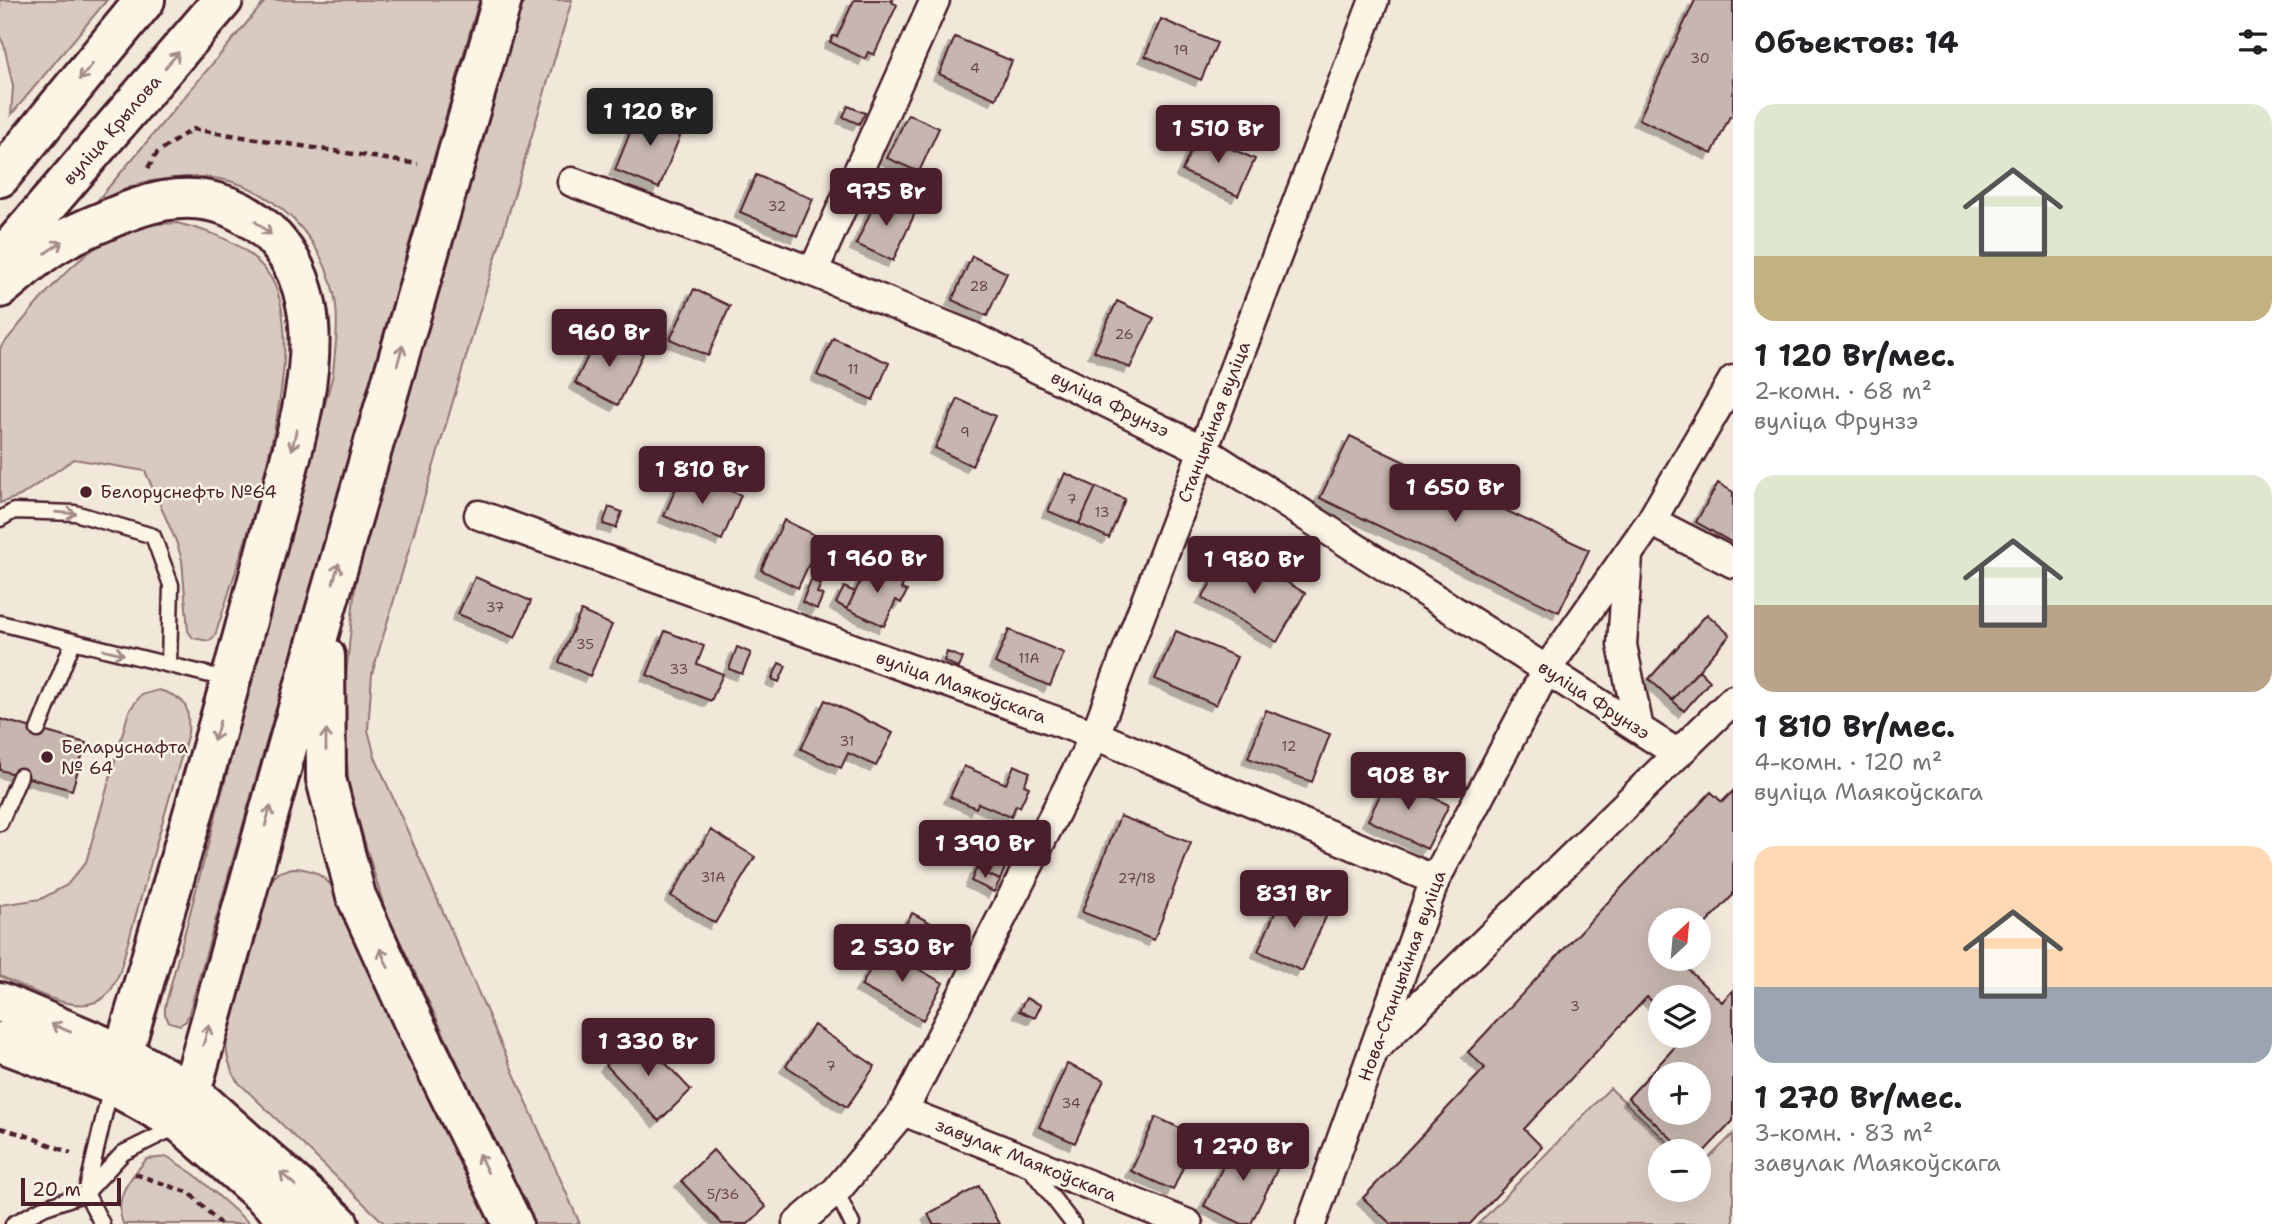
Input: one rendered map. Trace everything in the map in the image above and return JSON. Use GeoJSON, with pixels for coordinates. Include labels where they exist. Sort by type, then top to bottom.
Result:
{"type":"FeatureCollection","features":[{"type":"Feature","properties":{"kind":"main road"},"geometry":{"type":"LineString","coordinates":[[0,177],[145,0]]}},
{"type":"Feature","properties":{"kind":"main road","name":"вуліца Крылова"},"geometry":{"type":"LineString","coordinates":[[0,261],[223,0]]}},
{"type":"Feature","properties":{"kind":"main road"},"geometry":{"type":"LineString","coordinates":[[186,1108],[325,612],[502,0]]}},
{"type":"Feature","properties":{"kind":"main road"},"geometry":{"type":"LineString","coordinates":[[0,289],[59,242],[151,202],[185,197],[216,202],[243,213],[267,229],[298,275],[307,304],[309,367],[293,443],[232,681],[117,1069]]}},
{"type":"Feature","properties":{"kind":"main road"},"geometry":{"type":"LineString","coordinates":[[325,612],[326,779],[356,896],[412,1021],[513,1224]]}},
{"type":"Feature","properties":{"kind":"main road"},"geometry":{"type":"LineString","coordinates":[[0,1002],[186,1108],[339,1224]]}},
{"type":"Feature","properties":{"kind":"main road"},"geometry":{"type":"LineString","coordinates":[[0,1042],[117,1069]]}},
{"type":"Feature","properties":{"kind":"main road"},"geometry":{"type":"LineString","coordinates":[[186,1108],[296,1224]]}},
{"type":"Feature","properties":{"kind":"street"},"geometry":{"type":"LineString","coordinates":[[813,272],[935,0]]}},
{"type":"Feature","properties":{"kind":"street","name":"Станцыйная вуліца"},"geometry":{"type":"LineString","coordinates":[[797,1224],[836,1191],[903,1111],[1094,735],[1374,0]]}},
{"type":"Feature","properties":{"kind":"street","name":"вуліца Фрунзэ"},"geometry":{"type":"LineString","coordinates":[[572,182],[813,272],[971,336],[1203,450],[1678,754]]}},
{"type":"Feature","properties":{"kind":"street","name":"Нова-Станцыйная вуліца"},"geometry":{"type":"LineString","coordinates":[[1311,1224],[1435,880],[1547,669],[1651,522],[1733,380]]}},
{"type":"Feature","properties":{"kind":"street","name":"вуліца Маякоўскага"},"geometry":{"type":"LineString","coordinates":[[479,515],[1094,735],[1435,880]]}},
{"type":"Feature","properties":{"kind":"street"},"geometry":{"type":"LineString","coordinates":[[1651,522],[1733,563]]}},
{"type":"Feature","properties":{"kind":"street"},"geometry":{"type":"LineString","coordinates":[[1628,554],[1622,645],[1639,729]]}},
{"type":"Feature","properties":{"kind":"street"},"geometry":{"type":"LineString","coordinates":[[1374,1049],[1733,701]]}},
{"type":"Feature","properties":{"kind":"street","name":"завулак Маякоўскага"},"geometry":{"type":"LineString","coordinates":[[903,1111],[1188,1224]]}},
{"type":"Feature","properties":{"kind":"lane"},"geometry":{"type":"LineString","coordinates":[[0,519],[14,511],[75,513],[153,536],[171,585],[169,666]]}},
{"type":"Feature","properties":{"kind":"lane"},"geometry":{"type":"LineString","coordinates":[[0,623],[232,681]]}},
{"type":"Feature","properties":{"kind":"lane"},"geometry":{"type":"LineString","coordinates":[[38,730],[73,642]]}},
{"type":"Feature","properties":{"kind":"lane"},"geometry":{"type":"LineString","coordinates":[[0,823],[20,776]]}},
{"type":"Feature","properties":{"kind":"lane"},"geometry":{"type":"LineString","coordinates":[[103,1224],[86,1193],[117,1069]]}},
{"type":"Feature","properties":{"kind":"lane"},"geometry":{"type":"LineString","coordinates":[[13,1224],[43,1208],[86,1193],[122,1153],[186,1108]]}},
{"type":"Feature","properties":{"kind":"lane"},"geometry":{"type":"LineString","coordinates":[[1022,1158],[1073,1224]]}},
{"type":"Feature","properties":{"kind":"lane"},"geometry":{"type":"LineString","coordinates":[[836,1191],[852,1224]]}},
{"type":"Feature","properties":{"kind":"path"},"geometry":{"type":"LineString","coordinates":[[157,153],[192,129],[454,170]]}},
{"type":"Feature","properties":{"kind":"path"},"geometry":{"type":"LineString","coordinates":[[0,1128],[93,1161]]}},
{"type":"Feature","properties":{"kind":"path"},"geometry":{"type":"LineString","coordinates":[[111,1166],[190,1193],[219,1224]]}},
{"type":"Feature","properties":{"kind":"shaded area"},"geometry":{"type":"Polygon","coordinates":[[[0,0],[107,0],[11,115],[13,86],[0,37],[0,0]]]}},
{"type":"Feature","properties":{"kind":"shaded area"},"geometry":{"type":"Polygon","coordinates":[[[266,0],[479,0],[189,1013],[186,1021],[180,1025],[169,1022],[165,1007],[333,374],[336,304],[328,274],[308,236],[280,207],[251,189],[221,179],[187,177],[144,182],[97,201],[266,0]]]}},
{"type":"Feature","properties":{"kind":"shaded area"},"geometry":{"type":"Polygon","coordinates":[[[519,0],[572,0],[372,674],[368,730],[375,757],[580,1224],[534,1224],[385,910],[349,789],[343,706],[358,557],[519,0]]]}},
{"type":"Feature","properties":{"kind":"shaded area"},"geometry":{"type":"Polygon","coordinates":[[[177,223],[217,235],[253,256],[271,278],[282,312],[284,354],[279,403],[269,455],[215,636],[209,641],[193,638],[188,631],[182,560],[145,471],[74,459],[20,496],[0,503],[0,348],[63,275],[101,244],[122,232],[144,225],[177,223]]]}},
{"type":"Feature","properties":{"kind":"shaded area"},"geometry":{"type":"Polygon","coordinates":[[[159,690],[175,696],[184,704],[188,716],[188,733],[119,974],[112,989],[98,1001],[70,1004],[0,976],[0,905],[41,899],[67,885],[86,862],[129,711],[141,695],[159,690]]]}},
{"type":"Feature","properties":{"kind":"shaded area"},"geometry":{"type":"Polygon","coordinates":[[[292,868],[315,873],[334,888],[496,1224],[385,1224],[237,1081],[227,1054],[227,1026],[270,881],[280,872],[292,868]]]}},
{"type":"Feature","properties":{"kind":"shaded area"},"geometry":{"type":"Polygon","coordinates":[[[1610,1088],[1664,1139],[1648,1139],[1648,1202],[1711,1202],[1711,1156],[1733,1134],[1733,1224],[1478,1224],[1610,1088]]]}},
{"type":"Feature","properties":{"kind":"shaded area"},"geometry":{"type":"Polygon","coordinates":[[[168,1157],[195,1175],[250,1224],[123,1224],[120,1205],[129,1181],[147,1159],[168,1157]]]}},
{"type":"Feature","properties":{"kind":"building"},"geometry":{"type":"Polygon","coordinates":[[[854,0],[893,0],[897,5],[874,55],[868,52],[865,59],[830,42],[833,36],[837,37],[854,0]]]}},
{"type":"Feature","properties":{"kind":"building"},"geometry":{"type":"Polygon","coordinates":[[[1695,0],[1733,0],[1733,117],[1730,116],[1712,154],[1639,119],[1695,0]]]}},
{"type":"Feature","properties":{"kind":"building"},"geometry":{"type":"Polygon","coordinates":[[[1161,19],[1217,43],[1201,80],[1145,56],[1161,19]]]}},
{"type":"Feature","properties":{"kind":"building"},"geometry":{"type":"Polygon","coordinates":[[[955,37],[1012,61],[996,99],[939,74],[955,37]]]}},
{"type":"Feature","properties":{"kind":"building"},"geometry":{"type":"Polygon","coordinates":[[[848,106],[865,113],[859,124],[843,117],[848,106]]]}},
{"type":"Feature","properties":{"kind":"building"},"geometry":{"type":"Polygon","coordinates":[[[640,108],[684,126],[659,188],[615,170],[640,108]]]}},
{"type":"Feature","properties":{"kind":"building"},"geometry":{"type":"Polygon","coordinates":[[[908,114],[939,128],[919,172],[887,158],[908,114]]]}},
{"type":"Feature","properties":{"kind":"building"},"geometry":{"type":"Polygon","coordinates":[[[1198,134],[1255,159],[1238,196],[1182,171],[1198,134]]]}},
{"type":"Feature","properties":{"kind":"building"},"geometry":{"type":"Polygon","coordinates":[[[756,175],[813,199],[797,236],[740,212],[756,175]]]}},
{"type":"Feature","properties":{"kind":"building"},"geometry":{"type":"Polygon","coordinates":[[[879,194],[916,211],[893,261],[856,244],[879,194]]]}},
{"type":"Feature","properties":{"kind":"building"},"geometry":{"type":"Polygon","coordinates":[[[972,256],[1007,273],[987,316],[952,300],[972,256]]]}},
{"type":"Feature","properties":{"kind":"building"},"geometry":{"type":"Polygon","coordinates":[[[694,289],[730,306],[708,356],[670,339],[694,289]]]}},
{"type":"Feature","properties":{"kind":"building"},"geometry":{"type":"Polygon","coordinates":[[[1117,301],[1154,318],[1130,368],[1094,351],[1117,301]]]}},
{"type":"Feature","properties":{"kind":"building"},"geometry":{"type":"Polygon","coordinates":[[[599,333],[643,354],[618,405],[575,383],[599,333]]]}},
{"type":"Feature","properties":{"kind":"building"},"geometry":{"type":"Polygon","coordinates":[[[833,338],[889,363],[873,400],[817,375],[833,338]]]}},
{"type":"Feature","properties":{"kind":"building"},"geometry":{"type":"Polygon","coordinates":[[[958,399],[995,416],[972,466],[935,448],[958,399]]]}},
{"type":"Feature","properties":{"kind":"building"},"geometry":{"type":"Polygon","coordinates":[[[1350,436],[1589,550],[1559,612],[1320,498],[1350,436]]]}},
{"type":"Feature","properties":{"kind":"building"},"geometry":{"type":"Polygon","coordinates":[[[683,471],[741,495],[722,540],[664,516],[683,471]]]}},
{"type":"Feature","properties":{"kind":"building"},"geometry":{"type":"Polygon","coordinates":[[[1065,473],[1096,487],[1079,524],[1048,511],[1065,473]]]}},
{"type":"Feature","properties":{"kind":"building"},"geometry":{"type":"Polygon","coordinates":[[[1718,483],[1733,492],[1733,543],[1696,522],[1718,483]]]}},
{"type":"Feature","properties":{"kind":"building"},"geometry":{"type":"Polygon","coordinates":[[[1096,487],[1125,499],[1109,538],[1079,524],[1096,487]]]}},
{"type":"Feature","properties":{"kind":"building"},"geometry":{"type":"Polygon","coordinates":[[[609,507],[622,512],[616,528],[603,524],[609,507]]]}},
{"type":"Feature","properties":{"kind":"building"},"geometry":{"type":"Polygon","coordinates":[[[784,520],[821,538],[798,588],[761,570],[784,520]]]}},
{"type":"Feature","properties":{"kind":"building"},"geometry":{"type":"Polygon","coordinates":[[[1231,549],[1305,593],[1277,642],[1202,598],[1231,549]]]}},
{"type":"Feature","properties":{"kind":"building"},"geometry":{"type":"Polygon","coordinates":[[[869,563],[905,580],[901,589],[907,591],[901,603],[896,600],[884,626],[847,609],[869,563]]]}},
{"type":"Feature","properties":{"kind":"building"},"geometry":{"type":"Polygon","coordinates":[[[475,577],[531,601],[515,638],[458,614],[475,577]]]}},
{"type":"Feature","properties":{"kind":"building"},"geometry":{"type":"Polygon","coordinates":[[[811,580],[821,584],[817,593],[823,595],[817,609],[802,602],[811,580]]]}},
{"type":"Feature","properties":{"kind":"building"},"geometry":{"type":"Polygon","coordinates":[[[844,587],[855,592],[847,609],[836,603],[844,587]]]}},
{"type":"Feature","properties":{"kind":"building"},"geometry":{"type":"Polygon","coordinates":[[[581,611],[612,625],[590,676],[559,662],[581,611]]]}},
{"type":"Feature","properties":{"kind":"building"},"geometry":{"type":"Polygon","coordinates":[[[1707,614],[1730,635],[1672,700],[1649,679],[1707,614]]]}},
{"type":"Feature","properties":{"kind":"building"},"geometry":{"type":"Polygon","coordinates":[[[1009,630],[1064,653],[1050,686],[995,663],[1009,630]]]}},
{"type":"Feature","properties":{"kind":"building"},"geometry":{"type":"Polygon","coordinates":[[[665,631],[704,646],[697,664],[723,674],[711,701],[647,675],[665,631]]]}},
{"type":"Feature","properties":{"kind":"building"},"geometry":{"type":"Polygon","coordinates":[[[1176,631],[1237,657],[1216,705],[1155,679],[1176,631]]]}},
{"type":"Feature","properties":{"kind":"building"},"geometry":{"type":"Polygon","coordinates":[[[737,647],[751,653],[742,674],[729,669],[737,647]]]}},
{"type":"Feature","properties":{"kind":"building"},"geometry":{"type":"Polygon","coordinates":[[[947,652],[963,658],[959,668],[944,661],[947,652]]]}},
{"type":"Feature","properties":{"kind":"building"},"geometry":{"type":"Polygon","coordinates":[[[779,663],[786,666],[779,682],[772,679],[779,663]]]}},
{"type":"Feature","properties":{"kind":"building"},"geometry":{"type":"Polygon","coordinates":[[[1699,670],[1710,681],[1684,711],[1672,700],[1699,670]]]}},
{"type":"Feature","properties":{"kind":"building"},"geometry":{"type":"Polygon","coordinates":[[[825,700],[893,733],[876,766],[848,753],[841,768],[801,749],[825,700]]]}},
{"type":"Feature","properties":{"kind":"building"},"geometry":{"type":"Polygon","coordinates":[[[1266,710],[1330,734],[1312,782],[1248,758],[1266,710]]]}},
{"type":"Feature","properties":{"kind":"building"},"geometry":{"type":"Polygon","coordinates":[[[0,719],[86,743],[72,790],[0,770],[0,719]]]}},
{"type":"Feature","properties":{"kind":"building"},"geometry":{"type":"Polygon","coordinates":[[[1014,765],[1030,772],[1024,785],[1029,787],[1020,807],[1016,805],[1011,817],[978,803],[976,808],[950,797],[964,766],[1006,784],[1014,765]]]}},
{"type":"Feature","properties":{"kind":"building"},"geometry":{"type":"Polygon","coordinates":[[[1389,776],[1449,805],[1427,849],[1368,820],[1389,776]]]}},
{"type":"Feature","properties":{"kind":"building"},"geometry":{"type":"Polygon","coordinates":[[[1733,791],[1733,895],[1712,917],[1712,908],[1648,908],[1648,971],[1690,971],[1704,985],[1648,985],[1648,998],[1524,1129],[1542,1147],[1470,1224],[1391,1224],[1363,1198],[1485,1068],[1468,1052],[1711,792],[1722,802],[1733,791]]]}},
{"type":"Feature","properties":{"kind":"building"},"geometry":{"type":"Polygon","coordinates":[[[1120,816],[1191,843],[1154,940],[1082,912],[1120,816]]]}},
{"type":"Feature","properties":{"kind":"building"},"geometry":{"type":"Polygon","coordinates":[[[711,830],[755,857],[715,923],[671,896],[711,830]]]}},
{"type":"Feature","properties":{"kind":"building"},"geometry":{"type":"Polygon","coordinates":[[[982,857],[1005,868],[1000,880],[977,869],[982,857]]]}},
{"type":"Feature","properties":{"kind":"building"},"geometry":{"type":"Polygon","coordinates":[[[976,869],[1000,880],[994,892],[971,881],[976,869]]]}},
{"type":"Feature","properties":{"kind":"building"},"geometry":{"type":"Polygon","coordinates":[[[1285,890],[1329,910],[1302,971],[1258,951],[1285,890]]]}},
{"type":"Feature","properties":{"kind":"building"},"geometry":{"type":"Polygon","coordinates":[[[912,913],[959,938],[945,964],[898,938],[912,913]]]}},
{"type":"Feature","properties":{"kind":"building"},"geometry":{"type":"Polygon","coordinates":[[[884,945],[897,953],[895,956],[943,983],[923,1020],[861,986],[884,945]]]}},
{"type":"Feature","properties":{"kind":"building"},"geometry":{"type":"Polygon","coordinates":[[[1733,990],[1733,1121],[1711,1144],[1711,1139],[1672,1139],[1657,1125],[1711,1125],[1711,1062],[1661,1062],[1674,1048],[1711,1048],[1711,991],[1722,1002],[1733,990]]]}},
{"type":"Feature","properties":{"kind":"building"},"geometry":{"type":"Polygon","coordinates":[[[1026,998],[1041,1005],[1035,1018],[1019,1011],[1026,998]]]}},
{"type":"Feature","properties":{"kind":"building"},"geometry":{"type":"Polygon","coordinates":[[[814,1025],[875,1066],[847,1107],[786,1066],[814,1025]]]}},
{"type":"Feature","properties":{"kind":"building"},"geometry":{"type":"Polygon","coordinates":[[[638,1034],[691,1090],[659,1121],[606,1065],[638,1034]]]}},
{"type":"Feature","properties":{"kind":"building"},"geometry":{"type":"Polygon","coordinates":[[[1067,1064],[1104,1080],[1075,1143],[1039,1127],[1067,1064]]]}},
{"type":"Feature","properties":{"kind":"building"},"geometry":{"type":"Polygon","coordinates":[[[1648,1076],[1648,1117],[1628,1098],[1648,1076]]]}},
{"type":"Feature","properties":{"kind":"building"},"geometry":{"type":"Polygon","coordinates":[[[1156,1117],[1197,1136],[1173,1190],[1131,1171],[1156,1117]]]}},
{"type":"Feature","properties":{"kind":"building"},"geometry":{"type":"Polygon","coordinates":[[[1236,1139],[1281,1161],[1251,1224],[1242,1224],[1204,1206],[1236,1139]]]}},
{"type":"Feature","properties":{"kind":"building"},"geometry":{"type":"Polygon","coordinates":[[[713,1150],[766,1207],[748,1224],[722,1224],[681,1181],[713,1150]]]}},
{"type":"Feature","properties":{"kind":"building"},"geometry":{"type":"Polygon","coordinates":[[[979,1186],[999,1224],[933,1224],[928,1214],[979,1186]]]}},
{"type":"Feature","properties":{"kind":"place","name":"Белоруснефть №64"},"geometry":{"type":"Point","coordinates":[86,492]}},
{"type":"Feature","properties":{"kind":"place","name":"Беларуснафта № 64"},"geometry":{"type":"Point","coordinates":[47,757]}}]}
